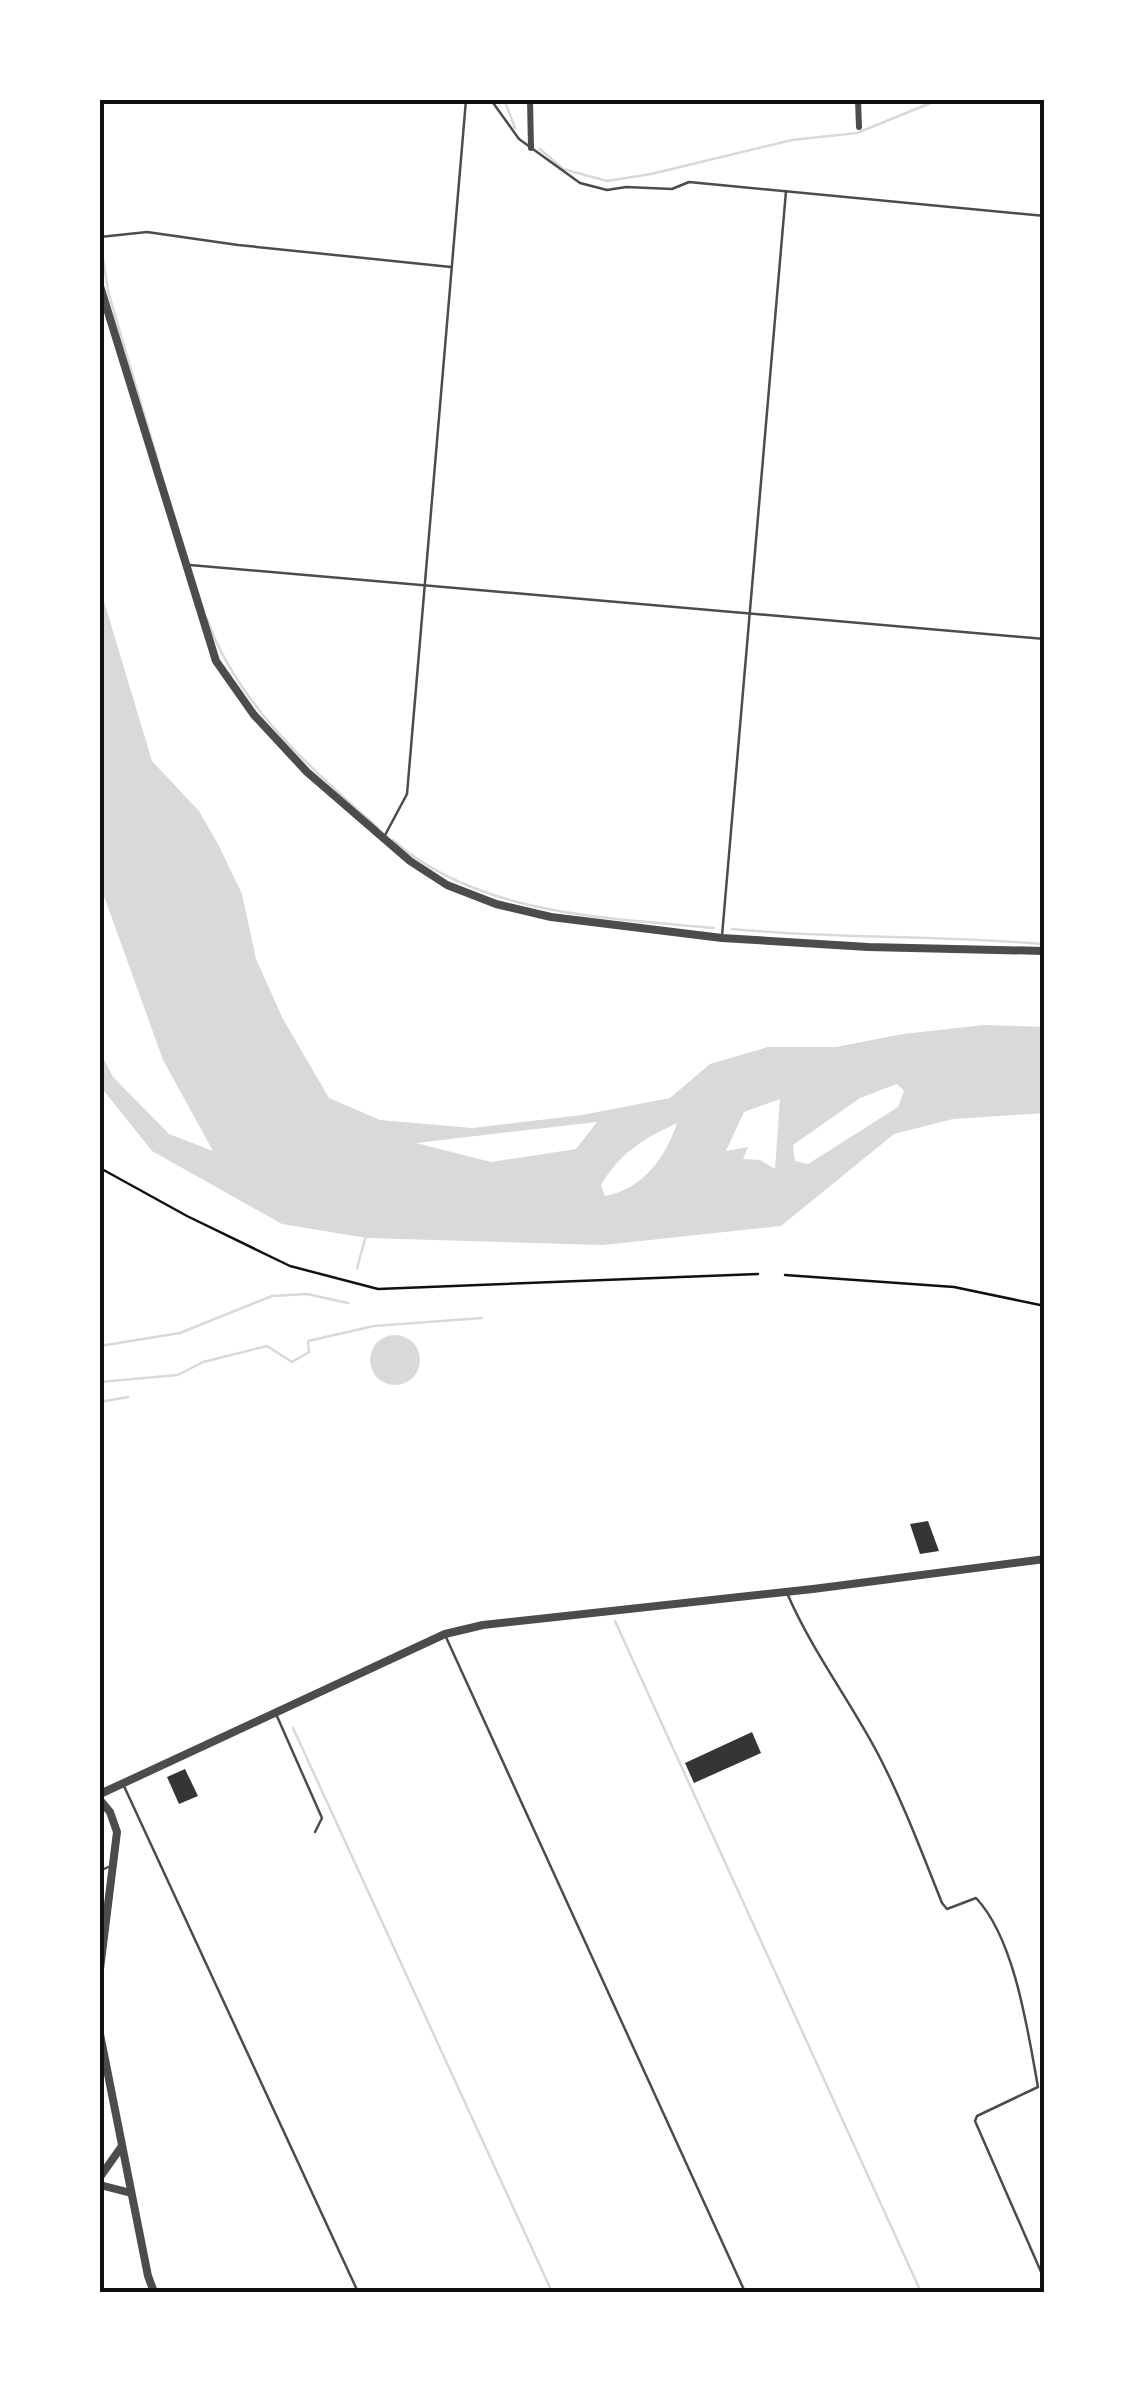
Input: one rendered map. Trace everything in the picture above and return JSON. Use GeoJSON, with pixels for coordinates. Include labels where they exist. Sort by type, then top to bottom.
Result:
{"type":"FeatureCollection","features":[{"type":"Feature","properties":{"kind":"street"},"geometry":{"type":"LineString","coordinates":[[530,100],[531,148]]}},
{"type":"Feature","properties":{"kind":"street"},"geometry":{"type":"LineString","coordinates":[[858,100],[859,127]]}},
{"type":"Feature","properties":{"kind":"street"},"geometry":{"type":"LineString","coordinates":[[100,286],[216,660],[254,716],[306,772],[410,861],[448,885],[496,904],[551,917],[722,938],[1045,952]]}},
{"type":"Feature","properties":{"kind":"street"},"geometry":{"type":"LineString","coordinates":[[100,1968],[117,1832],[100,1797],[122,1783],[445,1634],[483,1625],[1045,1559]]}},
{"type":"Feature","properties":{"kind":"street"},"geometry":{"type":"LineString","coordinates":[[100,2034],[154,2292]]}},
{"type":"Feature","properties":{"kind":"street"},"geometry":{"type":"LineString","coordinates":[[122,2146],[100,2181],[131,2193]]}},
{"type":"Feature","properties":{"kind":"lane"},"geometry":{"type":"LineString","coordinates":[[383,838],[407,794],[466,100]]}},
{"type":"Feature","properties":{"kind":"lane"},"geometry":{"type":"LineString","coordinates":[[490,100],[531,148],[580,183],[599,190],[626,186],[672,189],[689,182],[1045,216]]}},
{"type":"Feature","properties":{"kind":"lane"},"geometry":{"type":"LineString","coordinates":[[722,938],[786,191]]}},
{"type":"Feature","properties":{"kind":"lane"},"geometry":{"type":"LineString","coordinates":[[100,237],[147,232],[452,267]]}},
{"type":"Feature","properties":{"kind":"lane"},"geometry":{"type":"LineString","coordinates":[[184,565],[1045,639]]}},
{"type":"Feature","properties":{"kind":"lane"},"geometry":{"type":"LineString","coordinates":[[787,1592],[807,1639],[876,1752],[909,1818],[942,1903],[947,1908],[976,1898],[986,1908],[1019,1984],[1038,2087],[977,2116],[975,2121],[1045,2281]]}},
{"type":"Feature","properties":{"kind":"lane"},"geometry":{"type":"LineString","coordinates":[[445,1634],[745,2292]]}},
{"type":"Feature","properties":{"kind":"lane"},"geometry":{"type":"LineString","coordinates":[[275,1712],[322,1818],[315,1832]]}},
{"type":"Feature","properties":{"kind":"lane"},"geometry":{"type":"LineString","coordinates":[[122,1783],[358,2292]]}},
{"type":"Feature","properties":{"kind":"lane"},"geometry":{"type":"LineString","coordinates":[[100,1871],[114,1865]]}},
{"type":"Feature","properties":{"kind":"path"},"geometry":{"type":"LineString","coordinates":[[100,1168],[290,1266],[378,1289],[758,1274]]}},
{"type":"Feature","properties":{"kind":"path"},"geometry":{"type":"LineString","coordinates":[[784,1275],[954,1288],[1045,1306]]}},
{"type":"Feature","properties":{"kind":"shaded area"},"geometry":{"type":"Polygon","coordinates":[[[100,588],[152,761],[199,811],[218,844],[242,894],[256,959],[283,1019],[329,1098],[380,1120],[472,1128],[582,1115],[670,1098],[710,1064],[768,1047],[836,1047],[903,1034],[984,1025],[1045,1027],[1045,1113],[953,1119],[894,1134],[781,1226],[603,1245],[367,1238],[282,1224],[152,1151],[100,1086],[100,1052],[113,1077],[169,1134],[213,1151],[163,1060],[100,885],[100,588]],[[897,1084],[860,1098],[793,1145],[795,1161],[808,1164],[898,1107],[904,1091],[897,1084]],[[780,1099],[744,1112],[726,1151],[748,1147],[743,1159],[760,1160],[775,1169],[780,1099]],[[597,1122],[416,1143],[491,1162],[576,1149],[597,1122]],[[677,1123],[643,1141],[601,1185],[605,1196],[631,1186],[651,1170],[677,1123]]]}},
{"type":"Feature","properties":{"kind":"shaded area"},"geometry":{"type":"Polygon","coordinates":[[[395,1335],[413,1342],[420,1360],[413,1378],[395,1385],[377,1378],[370,1360],[377,1342],[395,1335]]]}},
{"type":"Feature","properties":{"kind":"building"},"geometry":{"type":"Polygon","coordinates":[[[928,1521],[939,1551],[920,1554],[910,1524],[928,1521]]]}},
{"type":"Feature","properties":{"kind":"building"},"geometry":{"type":"Polygon","coordinates":[[[752,1732],[761,1753],[694,1783],[685,1763],[752,1732]]]}},
{"type":"Feature","properties":{"kind":"building"},"geometry":{"type":"Polygon","coordinates":[[[185,1769],[198,1796],[179,1804],[167,1777],[185,1769]]]}},
{"type":"Feature","properties":{"kind":"waterway"},"geometry":{"type":"LineString","coordinates":[[501,100],[515,128]]}},
{"type":"Feature","properties":{"kind":"waterway"},"geometry":{"type":"LineString","coordinates":[[540,149],[563,169],[607,181],[792,140],[857,133],[938,100]]}},
{"type":"Feature","properties":{"kind":"waterway"},"geometry":{"type":"LineString","coordinates":[[100,239],[108,291],[159,465]]}},
{"type":"Feature","properties":{"kind":"waterway"},"geometry":{"type":"LineString","coordinates":[[207,619],[220,650],[257,708],[303,758],[378,828]]}},
{"type":"Feature","properties":{"kind":"waterway"},"geometry":{"type":"LineString","coordinates":[[393,840],[427,865],[504,898],[588,916],[714,928]]}},
{"type":"Feature","properties":{"kind":"waterway"},"geometry":{"type":"LineString","coordinates":[[732,929],[1042,944]]}},
{"type":"Feature","properties":{"kind":"waterway"},"geometry":{"type":"LineString","coordinates":[[357,1268],[366,1236]]}},
{"type":"Feature","properties":{"kind":"waterway"},"geometry":{"type":"LineString","coordinates":[[100,1346],[180,1333],[272,1296],[307,1294],[348,1303]]}},
{"type":"Feature","properties":{"kind":"waterway"},"geometry":{"type":"LineString","coordinates":[[100,1382],[178,1375],[203,1362],[267,1346],[292,1362],[309,1352],[308,1341],[374,1326],[482,1318]]}},
{"type":"Feature","properties":{"kind":"waterway"},"geometry":{"type":"LineString","coordinates":[[100,1402],[128,1397]]}},
{"type":"Feature","properties":{"kind":"waterway"},"geometry":{"type":"LineString","coordinates":[[615,1621],[921,2292]]}},
{"type":"Feature","properties":{"kind":"waterway"},"geometry":{"type":"LineString","coordinates":[[293,1728],[552,2292]]}}]}
